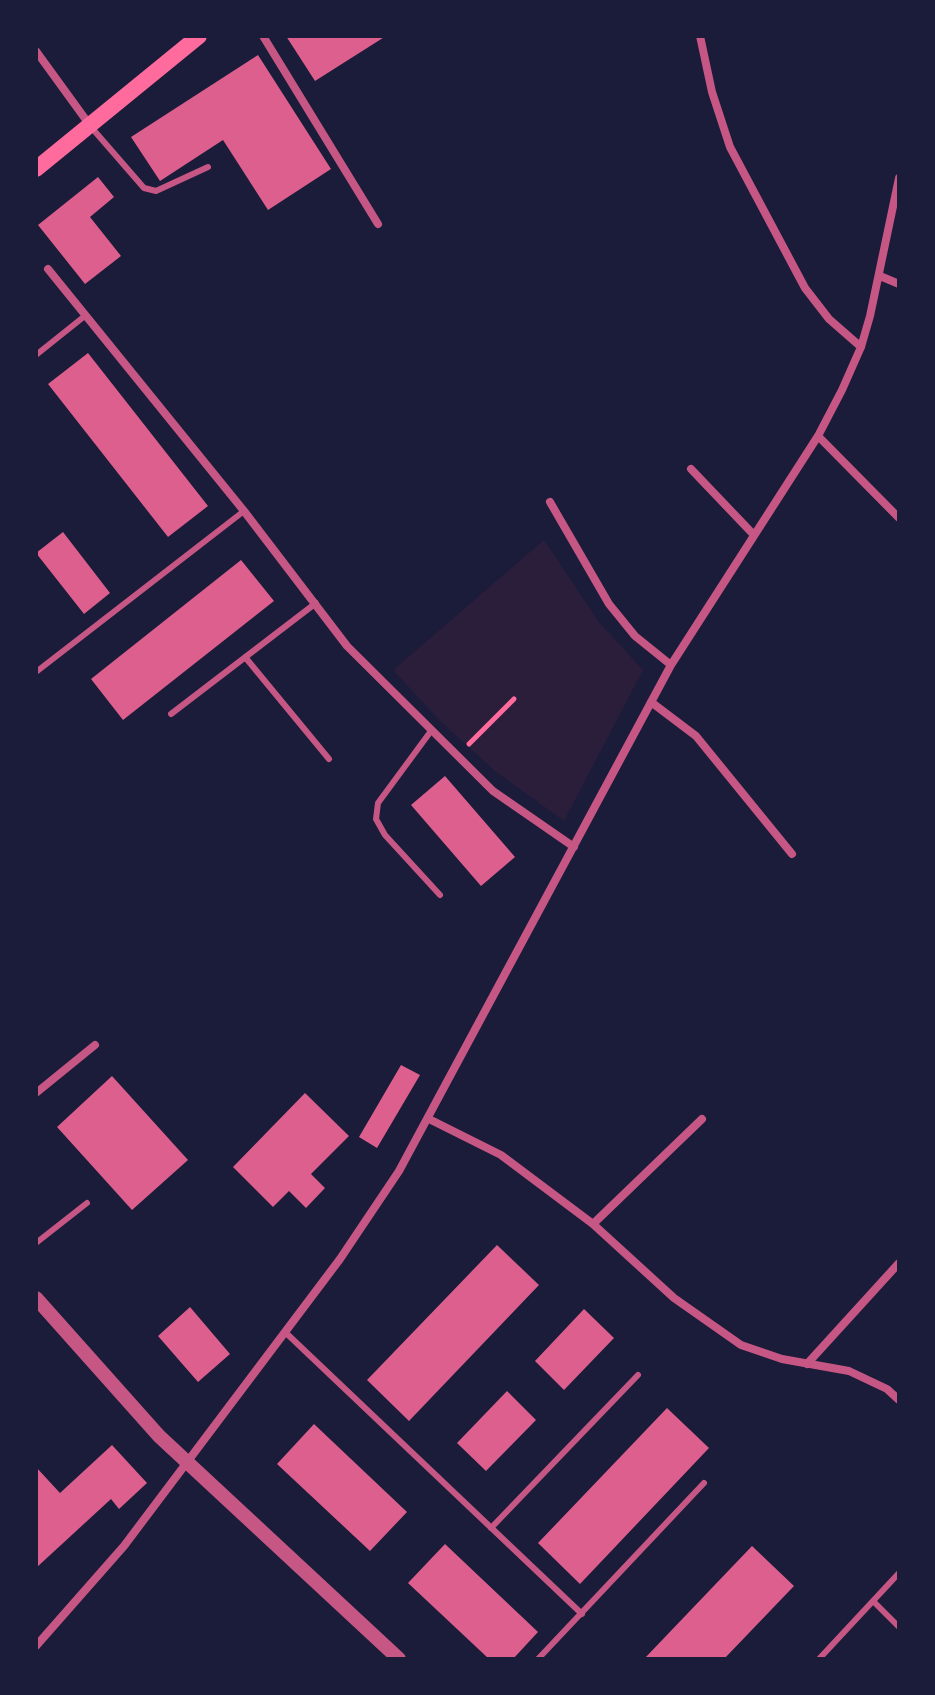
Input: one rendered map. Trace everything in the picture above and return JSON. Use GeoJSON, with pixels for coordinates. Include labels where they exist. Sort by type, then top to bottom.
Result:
{"type":"FeatureCollection","features":[{"type":"Feature","properties":{"kind":"main road"},"geometry":{"type":"LineString","coordinates":[[36,169],[199,36]]}},
{"type":"Feature","properties":{"kind":"street"},"geometry":{"type":"LineString","coordinates":[[263,36],[378,224]]}},
{"type":"Feature","properties":{"kind":"street"},"geometry":{"type":"LineString","coordinates":[[700,36],[712,92],[730,147],[805,288],[829,319],[861,347]]}},
{"type":"Feature","properties":{"kind":"street"},"geometry":{"type":"LineString","coordinates":[[36,51],[89,124]]}},
{"type":"Feature","properties":{"kind":"street"},"geometry":{"type":"LineString","coordinates":[[36,1646],[124,1546],[340,1259],[429,1119],[671,665],[818,436],[861,347],[880,276],[899,178]]}},
{"type":"Feature","properties":{"kind":"street"},"geometry":{"type":"LineString","coordinates":[[48,269],[244,511],[347,646],[493,791],[574,847]]}},
{"type":"Feature","properties":{"kind":"street"},"geometry":{"type":"LineString","coordinates":[[880,276],[899,284]]}},
{"type":"Feature","properties":{"kind":"street"},"geometry":{"type":"LineString","coordinates":[[818,436],[899,518]]}},
{"type":"Feature","properties":{"kind":"street"},"geometry":{"type":"LineString","coordinates":[[691,469],[753,534]]}},
{"type":"Feature","properties":{"kind":"street"},"geometry":{"type":"LineString","coordinates":[[550,502],[609,604],[635,636],[671,665]]}},
{"type":"Feature","properties":{"kind":"street"},"geometry":{"type":"LineString","coordinates":[[651,702],[696,736],[792,854]]}},
{"type":"Feature","properties":{"kind":"street"},"geometry":{"type":"LineString","coordinates":[[36,1093],[95,1045]]}},
{"type":"Feature","properties":{"kind":"street"},"geometry":{"type":"LineString","coordinates":[[429,1119],[501,1155],[593,1224],[674,1298],[741,1345],[807,1364],[849,1371],[887,1389],[899,1400]]}},
{"type":"Feature","properties":{"kind":"street"},"geometry":{"type":"LineString","coordinates":[[593,1224],[702,1119]]}},
{"type":"Feature","properties":{"kind":"street"},"geometry":{"type":"LineString","coordinates":[[807,1364],[899,1263]]}},
{"type":"Feature","properties":{"kind":"street"},"geometry":{"type":"LineString","coordinates":[[36,1298],[134,1410],[399,1659]]}},
{"type":"Feature","properties":{"kind":"lane"},"geometry":{"type":"LineString","coordinates":[[89,124],[144,188],[156,191],[208,167]]}},
{"type":"Feature","properties":{"kind":"lane"},"geometry":{"type":"LineString","coordinates":[[36,355],[86,315]]}},
{"type":"Feature","properties":{"kind":"lane"},"geometry":{"type":"LineString","coordinates":[[36,672],[244,511]]}},
{"type":"Feature","properties":{"kind":"lane"},"geometry":{"type":"LineString","coordinates":[[171,714],[316,603]]}},
{"type":"Feature","properties":{"kind":"lane"},"geometry":{"type":"LineString","coordinates":[[245,657],[329,759]]}},
{"type":"Feature","properties":{"kind":"lane"},"geometry":{"type":"LineString","coordinates":[[431,731],[378,803],[376,819],[385,835],[440,895]]}},
{"type":"Feature","properties":{"kind":"lane"},"geometry":{"type":"LineString","coordinates":[[36,1243],[87,1203]]}},
{"type":"Feature","properties":{"kind":"lane"},"geometry":{"type":"LineString","coordinates":[[285,1332],[582,1614]]}},
{"type":"Feature","properties":{"kind":"lane"},"geometry":{"type":"LineString","coordinates":[[491,1528],[638,1375]]}},
{"type":"Feature","properties":{"kind":"lane"},"geometry":{"type":"LineString","coordinates":[[538,1659],[704,1483]]}},
{"type":"Feature","properties":{"kind":"lane"},"geometry":{"type":"LineString","coordinates":[[819,1659],[899,1573]]}},
{"type":"Feature","properties":{"kind":"lane"},"geometry":{"type":"LineString","coordinates":[[873,1601],[899,1627]]}},
{"type":"Feature","properties":{"kind":"path"},"geometry":{"type":"LineString","coordinates":[[458,757],[514,699]]}},
{"type":"Feature","properties":{"kind":"shaded area"},"geometry":{"type":"Polygon","coordinates":[[[544,540],[598,621],[643,670],[564,821],[496,772],[439,720],[393,670],[544,540]]]}},
{"type":"Feature","properties":{"kind":"building"},"geometry":{"type":"Polygon","coordinates":[[[286,36],[386,36],[315,81],[286,36]]]}},
{"type":"Feature","properties":{"kind":"building"},"geometry":{"type":"Polygon","coordinates":[[[258,55],[331,169],[268,210],[223,140],[160,181],[131,137],[258,55]]]}},
{"type":"Feature","properties":{"kind":"building"},"geometry":{"type":"Polygon","coordinates":[[[98,177],[114,197],[90,217],[121,256],[85,284],[38,225],[98,177]]]}},
{"type":"Feature","properties":{"kind":"building"},"geometry":{"type":"Polygon","coordinates":[[[88,353],[208,506],[168,537],[48,384],[88,353]]]}},
{"type":"Feature","properties":{"kind":"building"},"geometry":{"type":"Polygon","coordinates":[[[63,532],[110,593],[84,614],[36,553],[63,532]]]}},
{"type":"Feature","properties":{"kind":"building"},"geometry":{"type":"Polygon","coordinates":[[[241,560],[274,601],[123,720],[91,679],[241,560]]]}},
{"type":"Feature","properties":{"kind":"building"},"geometry":{"type":"Polygon","coordinates":[[[445,776],[515,857],[481,886],[411,805],[445,776]]]}},
{"type":"Feature","properties":{"kind":"building"},"geometry":{"type":"Polygon","coordinates":[[[401,1065],[420,1075],[377,1148],[359,1137],[401,1065]]]}},
{"type":"Feature","properties":{"kind":"building"},"geometry":{"type":"Polygon","coordinates":[[[112,1076],[188,1160],[132,1210],[57,1127],[112,1076]]]}},
{"type":"Feature","properties":{"kind":"building"},"geometry":{"type":"Polygon","coordinates":[[[305,1093],[349,1136],[311,1174],[325,1188],[306,1208],[289,1191],[273,1207],[233,1167],[305,1093]]]}},
{"type":"Feature","properties":{"kind":"building"},"geometry":{"type":"Polygon","coordinates":[[[497,1245],[539,1285],[409,1421],[367,1380],[497,1245]]]}},
{"type":"Feature","properties":{"kind":"building"},"geometry":{"type":"Polygon","coordinates":[[[190,1307],[230,1354],[198,1382],[158,1336],[190,1307]]]}},
{"type":"Feature","properties":{"kind":"building"},"geometry":{"type":"Polygon","coordinates":[[[584,1309],[614,1338],[564,1390],[535,1361],[584,1309]]]}},
{"type":"Feature","properties":{"kind":"building"},"geometry":{"type":"Polygon","coordinates":[[[507,1391],[536,1420],[486,1471],[457,1443],[507,1391]]]}},
{"type":"Feature","properties":{"kind":"building"},"geometry":{"type":"Polygon","coordinates":[[[667,1408],[709,1448],[580,1584],[538,1543],[667,1408]]]}},
{"type":"Feature","properties":{"kind":"building"},"geometry":{"type":"Polygon","coordinates":[[[314,1424],[407,1512],[370,1551],[277,1464],[314,1424]]]}},
{"type":"Feature","properties":{"kind":"building"},"geometry":{"type":"Polygon","coordinates":[[[112,1445],[147,1483],[119,1509],[111,1499],[36,1568],[36,1467],[60,1493],[112,1445]]]}},
{"type":"Feature","properties":{"kind":"building"},"geometry":{"type":"Polygon","coordinates":[[[445,1544],[538,1632],[513,1659],[489,1659],[408,1583],[445,1544]]]}},
{"type":"Feature","properties":{"kind":"building"},"geometry":{"type":"Polygon","coordinates":[[[752,1546],[794,1586],[724,1659],[644,1659],[752,1546]]]}}]}
